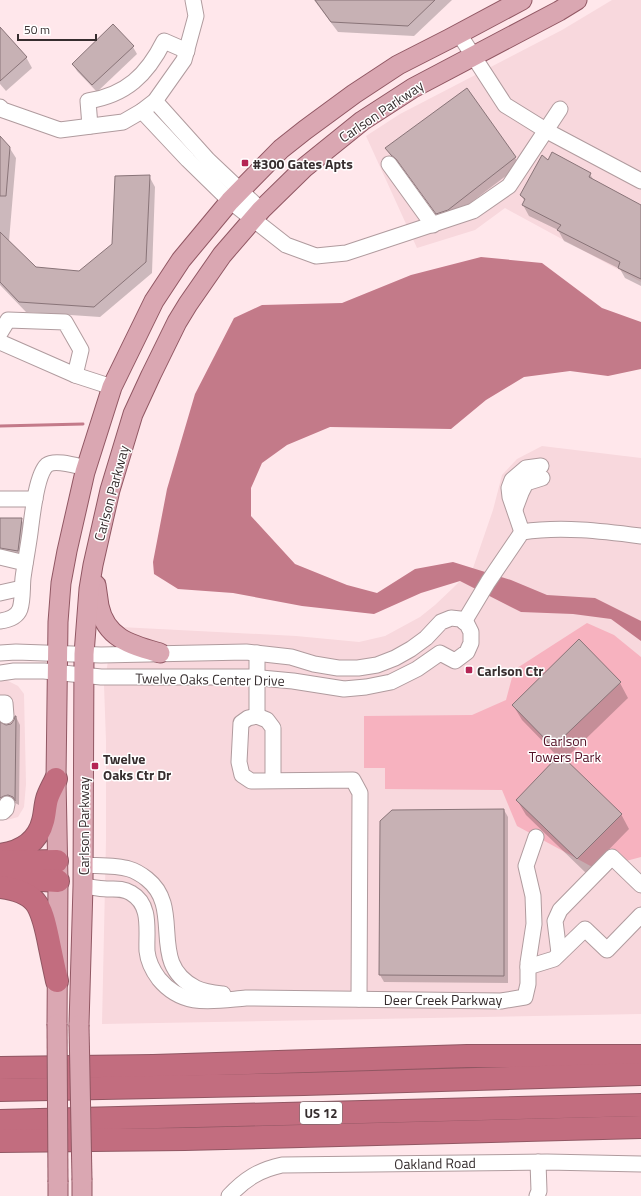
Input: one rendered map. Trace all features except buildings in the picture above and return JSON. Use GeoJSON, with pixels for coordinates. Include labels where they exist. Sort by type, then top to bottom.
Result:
{"type":"FeatureCollection","features":[{"type":"Feature","properties":{"kind":"highway"},"geometry":{"type":"LineString","coordinates":[[0,854],[10,853],[22,849],[39,832],[47,799],[56,779]]}},
{"type":"Feature","properties":{"kind":"highway"},"geometry":{"type":"LineString","coordinates":[[0,862],[57,871]]}},
{"type":"Feature","properties":{"kind":"highway"},"geometry":{"type":"LineString","coordinates":[[0,880],[42,880],[57,871]]}},
{"type":"Feature","properties":{"kind":"highway"},"geometry":{"type":"LineString","coordinates":[[0,887],[11,888],[27,895],[37,906],[45,923],[57,981]]}},
{"type":"Feature","properties":{"kind":"highway"},"geometry":{"type":"LineString","coordinates":[[0,1068],[153,1066],[467,1056],[641,1046]]}},
{"type":"Feature","properties":{"kind":"highway"},"geometry":{"type":"LineString","coordinates":[[0,1054],[100,1059],[153,1066]]}},
{"type":"Feature","properties":{"kind":"highway"},"geometry":{"type":"LineString","coordinates":[[467,1056],[641,1056]]}},
{"type":"Feature","properties":{"kind":"highway","name":"US 12"},"geometry":{"type":"LineString","coordinates":[[0,1090],[641,1074]]}},
{"type":"Feature","properties":{"kind":"highway","name":"US 12"},"geometry":{"type":"LineString","coordinates":[[0,1121],[641,1105]]}},
{"type":"Feature","properties":{"kind":"highway"},"geometry":{"type":"LineString","coordinates":[[0,1142],[185,1139],[641,1127]]}},
{"type":"Feature","properties":{"kind":"highway"},"geometry":{"type":"LineString","coordinates":[[513,1130],[641,1137]]}},
{"type":"Feature","properties":{"kind":"highway"},"geometry":{"type":"LineString","coordinates":[[0,1154],[185,1139]]}},
{"type":"Feature","properties":{"kind":"main road","name":"Carlson Parkway"},"geometry":{"type":"LineString","coordinates":[[58,1189],[56,779],[58,622],[61,583],[86,468],[112,387],[154,301],[181,260],[235,196],[281,149],[354,94],[398,64],[459,34],[522,0]]}},
{"type":"Feature","properties":{"kind":"main road","name":"Carlson Parkway"},"geometry":{"type":"LineString","coordinates":[[82,1188],[79,1025],[83,886],[84,654],[86,623],[93,565],[110,490],[133,414],[177,322],[222,255],[257,215],[305,167],[362,121],[412,88],[559,11],[577,0]]}},
{"type":"Feature","properties":{"kind":"main road"},"geometry":{"type":"LineString","coordinates":[[93,565],[99,608],[110,631],[134,645],[160,654]]}},
{"type":"Feature","properties":{"kind":"main road","name":"Deer Creek Parkway"},"geometry":{"type":"LineString","coordinates":[[57,871],[83,865]]}},
{"type":"Feature","properties":{"kind":"main road","name":"Deer Creek Parkway"},"geometry":{"type":"LineString","coordinates":[[57,871],[83,886]]}},
{"type":"Feature","properties":{"kind":"street"},"geometry":{"type":"LineString","coordinates":[[0,107],[3,110],[60,130],[123,122],[142,111],[154,101],[184,60],[196,16],[193,0]]}},
{"type":"Feature","properties":{"kind":"street"},"geometry":{"type":"LineString","coordinates":[[459,34],[505,105],[547,131],[641,181]]}},
{"type":"Feature","properties":{"kind":"street"},"geometry":{"type":"LineString","coordinates":[[90,126],[88,101],[113,95],[128,86],[155,60],[164,41],[187,51]]}},
{"type":"Feature","properties":{"kind":"street"},"geometry":{"type":"LineString","coordinates":[[154,101],[208,160],[235,196]]}},
{"type":"Feature","properties":{"kind":"street"},"geometry":{"type":"LineString","coordinates":[[142,111],[193,166],[235,196],[257,215],[286,245],[316,256],[346,253],[473,211],[509,186],[547,131],[560,109]]}},
{"type":"Feature","properties":{"kind":"street"},"geometry":{"type":"LineString","coordinates":[[389,164],[433,225]]}},
{"type":"Feature","properties":{"kind":"street"},"geometry":{"type":"LineString","coordinates":[[0,333],[8,320],[65,322],[81,350],[75,374]]}},
{"type":"Feature","properties":{"kind":"street"},"geometry":{"type":"LineString","coordinates":[[0,342],[75,374],[112,387]]}},
{"type":"Feature","properties":{"kind":"street"},"geometry":{"type":"LineString","coordinates":[[0,621],[4,621],[15,616],[20,608],[34,499],[46,466],[58,463],[86,468]]}},
{"type":"Feature","properties":{"kind":"street"},"geometry":{"type":"LineString","coordinates":[[522,532],[509,488],[512,480],[526,468],[542,472]]}},
{"type":"Feature","properties":{"kind":"street"},"geometry":{"type":"LineString","coordinates":[[0,499],[34,499]]}},
{"type":"Feature","properties":{"kind":"street"},"geometry":{"type":"LineString","coordinates":[[426,638],[440,653],[455,661],[466,652],[471,644],[471,632],[467,624],[464,622],[501,561],[522,532],[538,530],[596,531],[641,536]]}},
{"type":"Feature","properties":{"kind":"street"},"geometry":{"type":"LineString","coordinates":[[0,557],[25,563]]}},
{"type":"Feature","properties":{"kind":"street"},"geometry":{"type":"LineString","coordinates":[[0,593],[22,588]]}},
{"type":"Feature","properties":{"kind":"street","name":"Twelve Oaks Center Drive"},"geometry":{"type":"LineString","coordinates":[[0,673],[58,663],[84,654],[246,652],[291,657],[314,664],[338,668],[358,668],[377,665],[395,658],[426,638],[441,622],[451,618],[460,619],[464,622]]}},
{"type":"Feature","properties":{"kind":"street","name":"Twelve Oaks Center Drive"},"geometry":{"type":"LineString","coordinates":[[0,653],[16,652],[58,663],[84,675],[101,677],[257,677],[344,689],[366,687],[391,682],[417,669],[440,653]]}},
{"type":"Feature","properties":{"kind":"street"},"geometry":{"type":"LineString","coordinates":[[257,653],[257,716]]}},
{"type":"Feature","properties":{"kind":"street"},"geometry":{"type":"LineString","coordinates":[[273,781],[273,728],[267,720],[257,716],[248,718],[241,723],[239,762],[242,775],[251,781],[273,781],[353,780],[360,793],[359,999]]}},
{"type":"Feature","properties":{"kind":"street","name":"Deer Creek Parkway"},"geometry":{"type":"LineString","coordinates":[[83,886],[123,890],[131,893],[137,898],[143,906],[147,917],[147,952],[150,964],[155,974],[165,986],[182,998],[198,1001],[246,998],[501,1001],[525,997],[528,984],[528,967],[534,924],[533,896],[526,866],[536,837]]}},
{"type":"Feature","properties":{"kind":"street"},"geometry":{"type":"LineString","coordinates":[[560,954],[555,921],[560,910],[612,857],[641,885]]}},
{"type":"Feature","properties":{"kind":"street","name":"Deer Creek Parkway"},"geometry":{"type":"LineString","coordinates":[[83,865],[128,868],[147,879],[160,893],[164,905],[167,945],[171,961],[181,978],[205,991],[246,998]]}},
{"type":"Feature","properties":{"kind":"street"},"geometry":{"type":"LineString","coordinates":[[528,967],[554,959],[585,929],[607,950],[641,916]]}},
{"type":"Feature","properties":{"kind":"street"},"geometry":{"type":"LineString","coordinates":[[537,1196],[538,1162]]}},
{"type":"Feature","properties":{"kind":"street","name":"Oakland Road"},"geometry":{"type":"LineString","coordinates":[[233,1194],[254,1175],[268,1168],[282,1166],[538,1162],[641,1164]]}},
{"type":"Feature","properties":{"kind":"shaded area"},"geometry":{"type":"Polygon","coordinates":[[[612,0],[641,0],[641,282],[505,208],[475,230],[417,248],[366,136],[400,114],[562,30],[612,0]]]}},
{"type":"Feature","properties":{"kind":"shaded area"},"geometry":{"type":"Polygon","coordinates":[[[481,257],[542,263],[602,308],[641,322],[641,369],[608,376],[570,371],[524,377],[486,400],[451,429],[330,427],[287,445],[262,463],[251,488],[251,516],[295,564],[347,585],[377,593],[415,569],[453,562],[511,580],[547,595],[595,598],[641,621],[641,641],[611,619],[573,614],[521,612],[460,581],[421,593],[374,614],[302,606],[233,593],[178,589],[154,574],[153,562],[167,489],[195,394],[234,318],[262,305],[342,303],[411,275],[481,257]]]}},
{"type":"Feature","properties":{"kind":"shaded area"},"geometry":{"type":"Polygon","coordinates":[[[542,446],[641,458],[641,1014],[102,1024],[106,840],[106,741],[104,685],[111,643],[120,627],[296,636],[359,642],[385,636],[420,617],[435,605],[473,568],[493,510],[502,475],[517,459],[542,446]]]}},
{"type":"Feature","properties":{"kind":"shaded area"},"geometry":{"type":"Polygon","coordinates":[[[0,677],[18,686],[24,694],[26,784],[24,807],[18,817],[7,820],[0,820],[0,677]]]}},
{"type":"Feature","properties":{"kind":"green space","name":"Carlson Towers Park"},"geometry":{"type":"Polygon","coordinates":[[[587,623],[614,635],[641,657],[641,857],[596,869],[517,826],[502,790],[385,789],[385,768],[364,768],[364,716],[472,715],[506,700],[514,670],[587,623]]]}},
{"type":"Feature","properties":{"kind":"waterway"},"geometry":{"type":"LineString","coordinates":[[0,426],[83,424]]}},
{"type":"Feature","properties":{"kind":"place","name":"#300 Gates Apts"},"geometry":{"type":"Point","coordinates":[245,163]}},
{"type":"Feature","properties":{"kind":"place","name":"Carlson Ctr"},"geometry":{"type":"Point","coordinates":[469,670]}},
{"type":"Feature","properties":{"kind":"place","name":"Twelve Oaks Ctr Dr"},"geometry":{"type":"Point","coordinates":[95,766]}}]}
